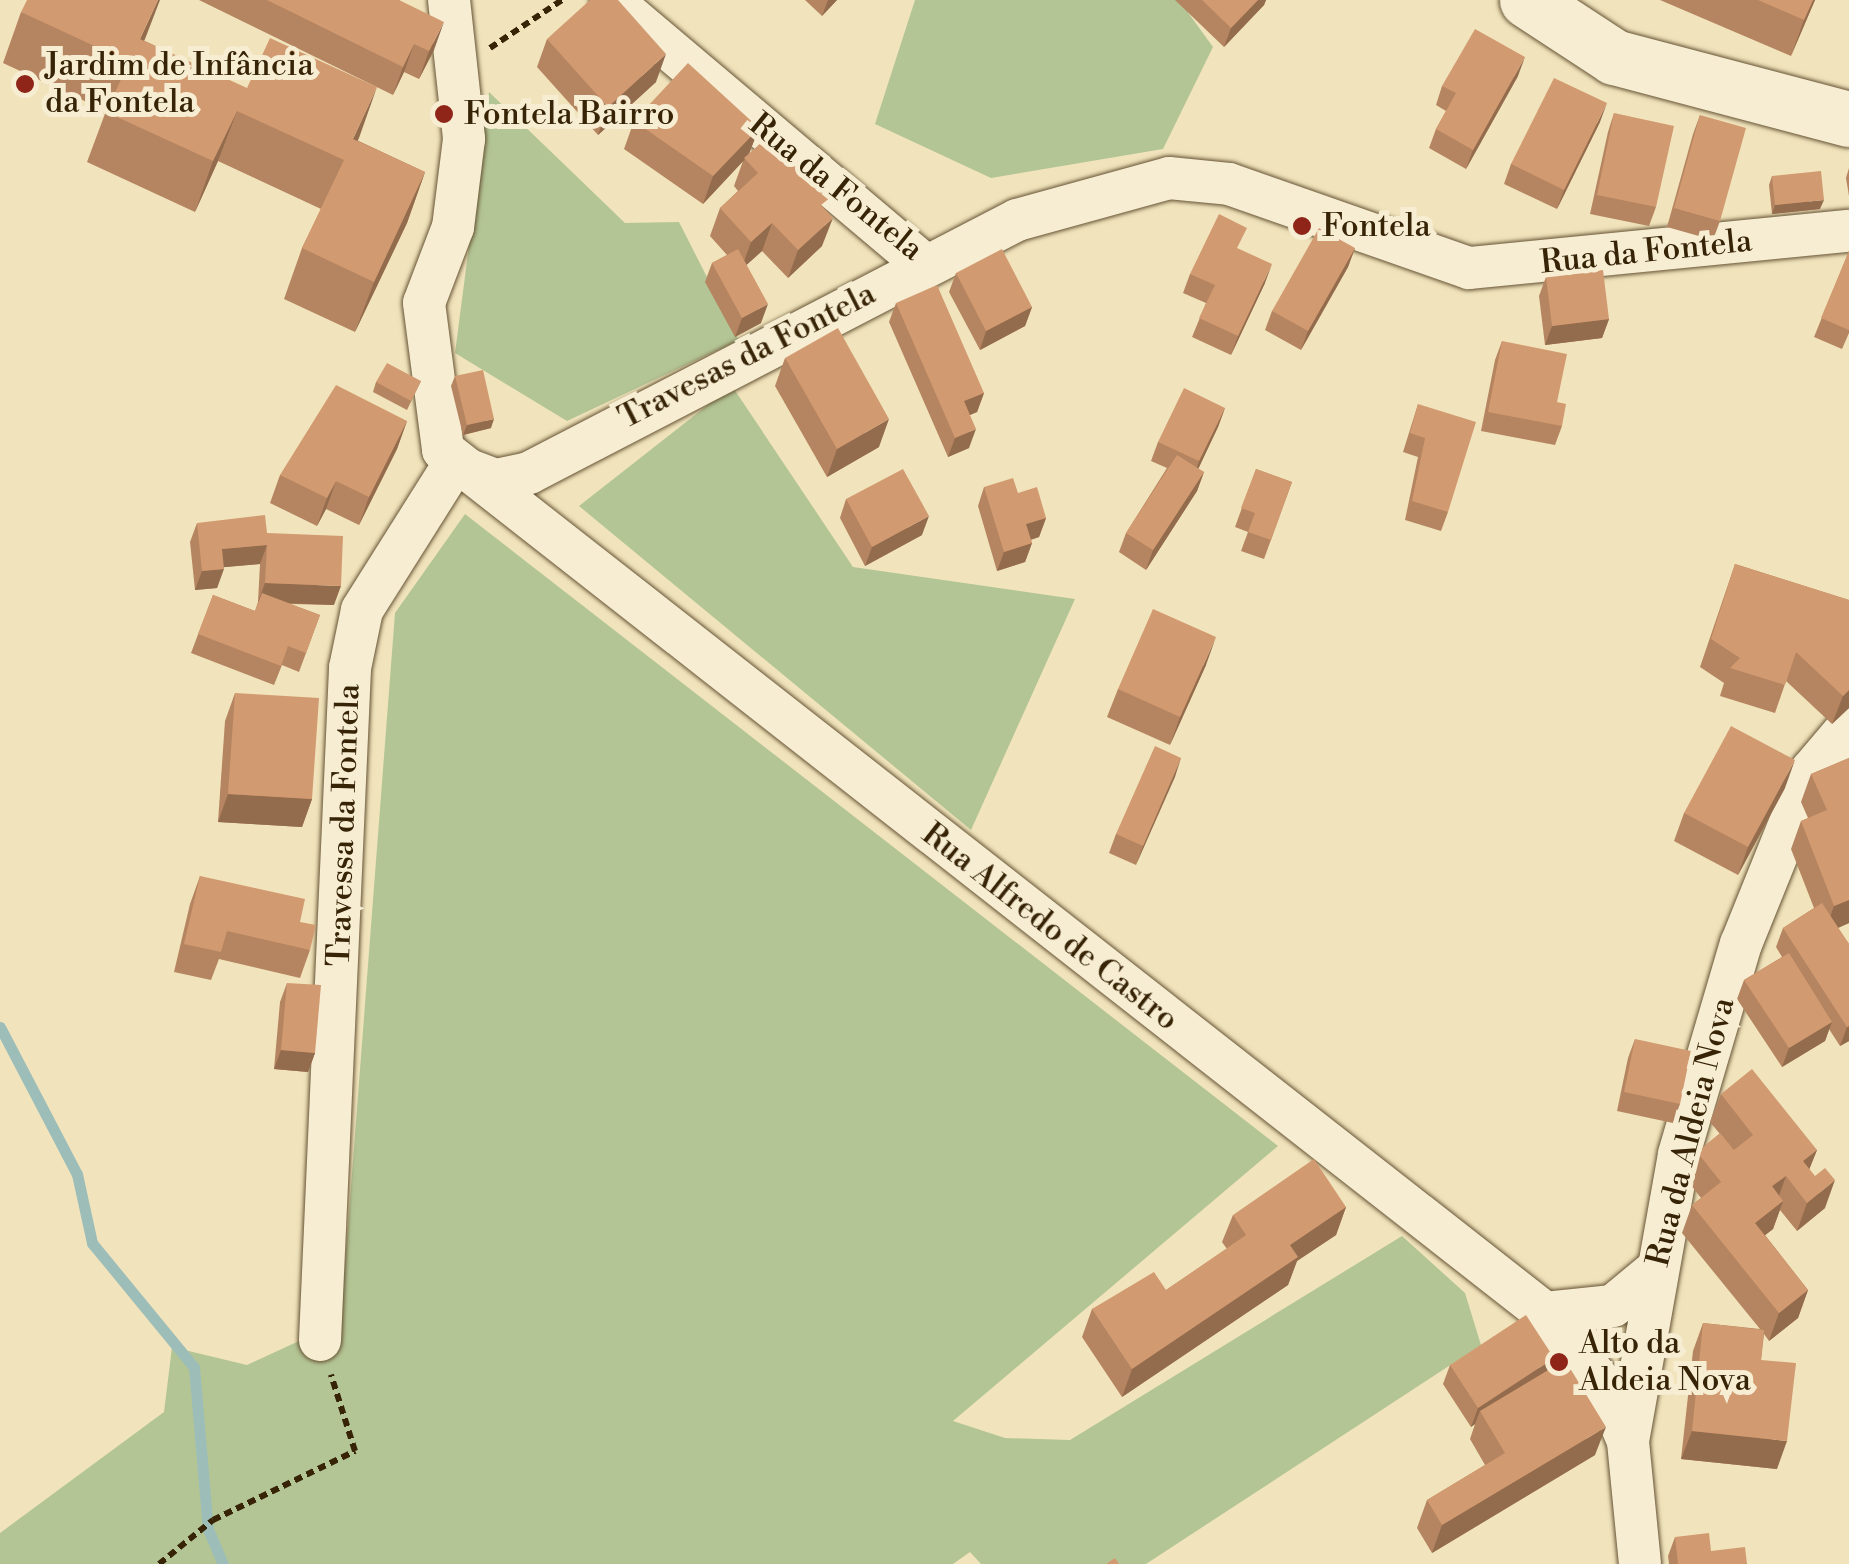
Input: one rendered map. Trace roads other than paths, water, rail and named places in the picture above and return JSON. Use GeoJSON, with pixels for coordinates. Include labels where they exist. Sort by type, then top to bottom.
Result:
{"type":"FeatureCollection","features":[{"type":"Feature","properties":{"kind":"main road"},"geometry":{"type":"LineString","coordinates":[[1527,0],[1614,57],[1849,120]]}},
{"type":"Feature","properties":{"kind":"street"},"geometry":{"type":"LineString","coordinates":[[449,0],[462,63],[452,227],[424,303],[443,450],[454,464],[496,480],[570,449]]}},
{"type":"Feature","properties":{"kind":"street","name":"Rua da Fontela"},"geometry":{"type":"LineString","coordinates":[[611,0],[925,265],[1017,220],[1169,178],[1228,184],[1470,268],[1849,230]]}},
{"type":"Feature","properties":{"kind":"street","name":"Travesas da Fontela"},"geometry":{"type":"LineString","coordinates":[[570,449],[925,265]]}},
{"type":"Feature","properties":{"kind":"street"},"geometry":{"type":"LineString","coordinates":[[556,539],[545,491],[570,449]]}},
{"type":"Feature","properties":{"kind":"street","name":"Rua Alfredo de Castro"},"geometry":{"type":"LineString","coordinates":[[454,464],[556,539],[1545,1313],[1606,1390],[1628,1441]]}},
{"type":"Feature","properties":{"kind":"street","name":"Travessa da Fontela"},"geometry":{"type":"LineString","coordinates":[[320,1340],[350,668],[362,610],[454,464]]}},
{"type":"Feature","properties":{"kind":"street","name":"Rua da Aldeia Nova"},"geometry":{"type":"LineString","coordinates":[[1640,1564],[1628,1441],[1655,1272],[1741,944],[1811,771],[1849,726]]}},
{"type":"Feature","properties":{"kind":"street"},"geometry":{"type":"LineString","coordinates":[[1545,1313],[1613,1306],[1655,1272]]}},
{"type":"Feature","properties":{"kind":"waterway"},"geometry":{"type":"LineString","coordinates":[[0,1027],[77,1174],[92,1243],[194,1367],[208,1529],[223,1564]]}},
{"type":"Feature","properties":{"kind":"place","name":"Jardim de Infância da Fontela"},"geometry":{"type":"Point","coordinates":[25,84]}},
{"type":"Feature","properties":{"kind":"place","name":"Fontela Bairro"},"geometry":{"type":"Point","coordinates":[444,114]}},
{"type":"Feature","properties":{"kind":"place","name":"Fontela"},"geometry":{"type":"Point","coordinates":[1302,226]}},
{"type":"Feature","properties":{"kind":"place","name":"Alto da Aldeia Nova"},"geometry":{"type":"Point","coordinates":[1559,1362]}}]}
